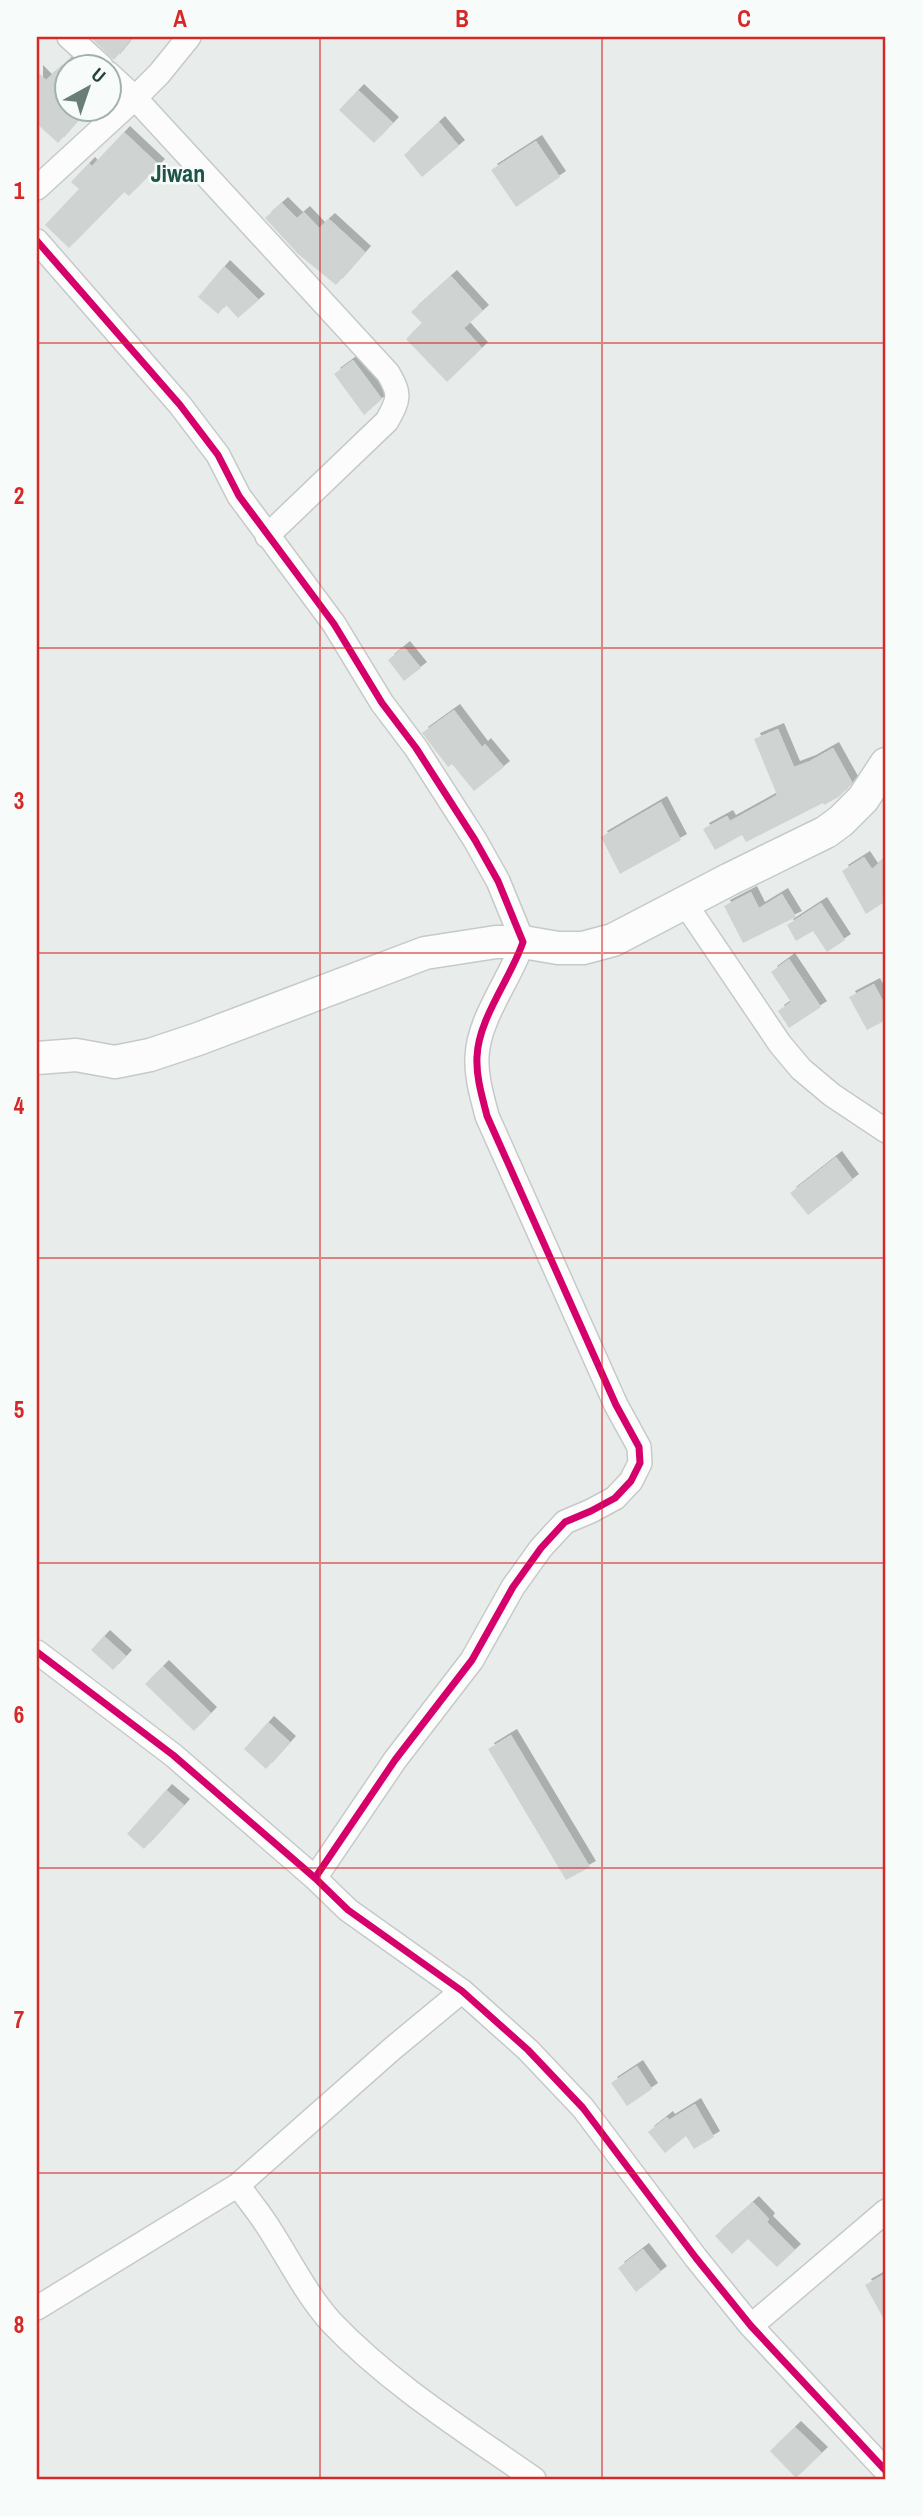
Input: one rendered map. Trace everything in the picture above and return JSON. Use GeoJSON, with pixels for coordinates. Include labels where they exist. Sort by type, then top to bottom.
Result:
{"type":"FeatureCollection","features":[{"type":"Feature","properties":{"kind":"street"},"geometry":{"type":"LineString","coordinates":[[69,37],[86,52]]}},
{"type":"Feature","properties":{"kind":"street"},"geometry":{"type":"LineString","coordinates":[[37,188],[135,98],[189,37]]}},
{"type":"Feature","properties":{"kind":"street"},"geometry":{"type":"LineString","coordinates":[[122,86],[388,373],[397,388],[398,401],[387,421],[267,536]]}},
{"type":"Feature","properties":{"kind":"street"},"geometry":{"type":"LineString","coordinates":[[37,241],[180,405],[218,455],[239,496],[334,624],[382,703],[454,807],[498,881],[523,942],[484,1026],[477,1055],[478,1080],[487,1116],[616,1405],[639,1447],[640,1463],[631,1481],[615,1498],[565,1522],[541,1548],[513,1587],[472,1660],[395,1760],[315,1878]]}},
{"type":"Feature","properties":{"kind":"street"},"geometry":{"type":"LineString","coordinates":[[37,1058],[76,1055],[115,1062],[150,1055],[425,953],[496,942],[583,948],[612,940],[826,832],[863,799],[886,764]]}},
{"type":"Feature","properties":{"kind":"street"},"geometry":{"type":"LineString","coordinates":[[684,902],[780,1044],[801,1069],[832,1095],[886,1131]]}},
{"type":"Feature","properties":{"kind":"street"},"geometry":{"type":"LineString","coordinates":[[37,1652],[173,1755],[348,1910],[462,1991],[528,2050],[583,2108],[751,2326],[886,2471]]}},
{"type":"Feature","properties":{"kind":"street"},"geometry":{"type":"LineString","coordinates":[[37,2308],[238,2185],[391,2049],[462,1991]]}},
{"type":"Feature","properties":{"kind":"street"},"geometry":{"type":"LineString","coordinates":[[238,2185],[271,2230],[298,2278],[331,2321],[384,2370],[534,2479]]}},
{"type":"Feature","properties":{"kind":"street"},"geometry":{"type":"LineString","coordinates":[[751,2326],[886,2211]]}},
{"type":"Feature","properties":{"kind":"building"},"geometry":{"type":"Polygon","coordinates":[[[90,37],[133,37],[121,52],[106,52],[90,37]]]}},
{"type":"Feature","properties":{"kind":"building"},"geometry":{"type":"Polygon","coordinates":[[[37,71],[46,80],[52,75],[52,122],[77,122],[58,143],[37,124],[37,71]]]}},
{"type":"Feature","properties":{"kind":"building"},"geometry":{"type":"Polygon","coordinates":[[[358,90],[393,123],[374,143],[339,110],[358,90]]]}},
{"type":"Feature","properties":{"kind":"building"},"geometry":{"type":"Polygon","coordinates":[[[439,122],[459,146],[422,177],[404,155],[439,122]]]}},
{"type":"Feature","properties":{"kind":"building"},"geometry":{"type":"Polygon","coordinates":[[[124,132],[159,165],[129,196],[124,192],[69,248],[45,225],[79,189],[71,182],[89,163],[92,166],[124,132]]]}},
{"type":"Feature","properties":{"kind":"building"},"geometry":{"type":"Polygon","coordinates":[[[536,141],[560,177],[516,207],[491,170],[536,141]]]}},
{"type":"Feature","properties":{"kind":"building"},"geometry":{"type":"Polygon","coordinates":[[[282,203],[297,218],[304,212],[319,228],[329,219],[365,252],[336,285],[298,254],[265,218],[282,203]]]}},
{"type":"Feature","properties":{"kind":"building"},"geometry":{"type":"Polygon","coordinates":[[[224,266],[259,300],[238,318],[226,305],[218,314],[198,297],[224,266]]]}},
{"type":"Feature","properties":{"kind":"building"},"geometry":{"type":"Polygon","coordinates":[[[451,276],[483,311],[464,328],[482,348],[447,382],[406,339],[422,323],[411,312],[451,276]]]}},
{"type":"Feature","properties":{"kind":"building"},"geometry":{"type":"Polygon","coordinates":[[[353,360],[382,399],[364,415],[334,374],[353,360]]]}},
{"type":"Feature","properties":{"kind":"building"},"geometry":{"type":"Polygon","coordinates":[[[404,647],[421,668],[404,681],[388,660],[404,647]]]}},
{"type":"Feature","properties":{"kind":"building"},"geometry":{"type":"Polygon","coordinates":[[[454,710],[482,747],[485,744],[504,767],[474,791],[452,764],[448,767],[422,733],[454,710]]]}},
{"type":"Feature","properties":{"kind":"building"},"geometry":{"type":"Polygon","coordinates":[[[778,729],[794,767],[833,748],[852,782],[840,796],[824,805],[823,803],[746,842],[742,835],[715,850],[703,829],[727,816],[730,821],[777,795],[754,739],[778,729]]]}},
{"type":"Feature","properties":{"kind":"building"},"geometry":{"type":"Polygon","coordinates":[[[661,802],[681,840],[620,874],[601,837],[661,802]]]}},
{"type":"Feature","properties":{"kind":"building"},"geometry":{"type":"Polygon","coordinates":[[[864,857],[872,869],[886,857],[886,901],[866,914],[842,871],[864,857]]]}},
{"type":"Feature","properties":{"kind":"building"},"geometry":{"type":"Polygon","coordinates":[[[751,892],[759,908],[782,894],[796,917],[743,943],[724,906],[751,892]]]}},
{"type":"Feature","properties":{"kind":"building"},"geometry":{"type":"Polygon","coordinates":[[[821,903],[845,940],[827,952],[813,931],[796,941],[787,925],[821,903]]]}},
{"type":"Feature","properties":{"kind":"building"},"geometry":{"type":"Polygon","coordinates":[[[789,959],[821,1007],[789,1028],[778,1011],[791,1002],[771,972],[789,959]]]}},
{"type":"Feature","properties":{"kind":"building"},"geometry":{"type":"Polygon","coordinates":[[[874,984],[886,1007],[886,1020],[867,1030],[849,997],[874,984]]]}},
{"type":"Feature","properties":{"kind":"building"},"geometry":{"type":"Polygon","coordinates":[[[836,1157],[853,1180],[808,1215],[790,1193],[836,1157]]]}},
{"type":"Feature","properties":{"kind":"building"},"geometry":{"type":"Polygon","coordinates":[[[104,1636],[126,1656],[113,1670],[91,1650],[104,1636]]]}},
{"type":"Feature","properties":{"kind":"building"},"geometry":{"type":"Polygon","coordinates":[[[163,1666],[211,1713],[194,1731],[145,1684],[163,1666]]]}},
{"type":"Feature","properties":{"kind":"building"},"geometry":{"type":"Polygon","coordinates":[[[268,1722],[290,1742],[266,1769],[244,1749],[268,1722]]]}},
{"type":"Feature","properties":{"kind":"building"},"geometry":{"type":"Polygon","coordinates":[[[511,1735],[590,1867],[566,1880],[488,1749],[511,1735]]]}},
{"type":"Feature","properties":{"kind":"building"},"geometry":{"type":"Polygon","coordinates":[[[166,1790],[184,1805],[144,1849],[127,1834],[166,1790]]]}},
{"type":"Feature","properties":{"kind":"building"},"geometry":{"type":"Polygon","coordinates":[[[637,2066],[652,2089],[627,2106],[611,2083],[637,2066]]]}},
{"type":"Feature","properties":{"kind":"building"},"geometry":{"type":"Polygon","coordinates":[[[695,2104],[714,2137],[694,2149],[686,2136],[665,2153],[648,2132],[667,2117],[669,2120],[695,2104]]]}},
{"type":"Feature","properties":{"kind":"building"},"geometry":{"type":"Polygon","coordinates":[[[753,2202],[769,2219],[767,2222],[795,2250],[777,2267],[748,2239],[732,2254],[715,2236],[753,2202]]]}},
{"type":"Feature","properties":{"kind":"building"},"geometry":{"type":"Polygon","coordinates":[[[643,2249],[661,2272],[636,2292],[618,2268],[643,2249]]]}},
{"type":"Feature","properties":{"kind":"building"},"geometry":{"type":"Polygon","coordinates":[[[886,2273],[886,2323],[865,2285],[886,2273]]]}},
{"type":"Feature","properties":{"kind":"building"},"geometry":{"type":"Polygon","coordinates":[[[795,2427],[822,2453],[796,2478],[770,2451],[795,2427]]]}},
{"type":"Feature","properties":{"kind":"cycle path"},"geometry":{"type":"LineString","coordinates":[[37,241],[180,405],[218,455],[239,496],[334,624],[382,703],[416,748],[475,840],[498,881],[523,942],[489,1013],[479,1043],[477,1072],[483,1101],[487,1116],[616,1405],[639,1447],[640,1463],[631,1481],[615,1498],[565,1522],[541,1548],[513,1587],[472,1660],[395,1760],[315,1878]]}},
{"type":"Feature","properties":{"kind":"cycle path"},"geometry":{"type":"LineString","coordinates":[[37,1652],[173,1755],[348,1910],[462,1991],[528,2050],[583,2108],[751,2326],[886,2471]]}},
{"type":"Feature","properties":{"kind":"district","name":"Jiwan"},"geometry":{"type":"Point","coordinates":[178,173]}}]}
